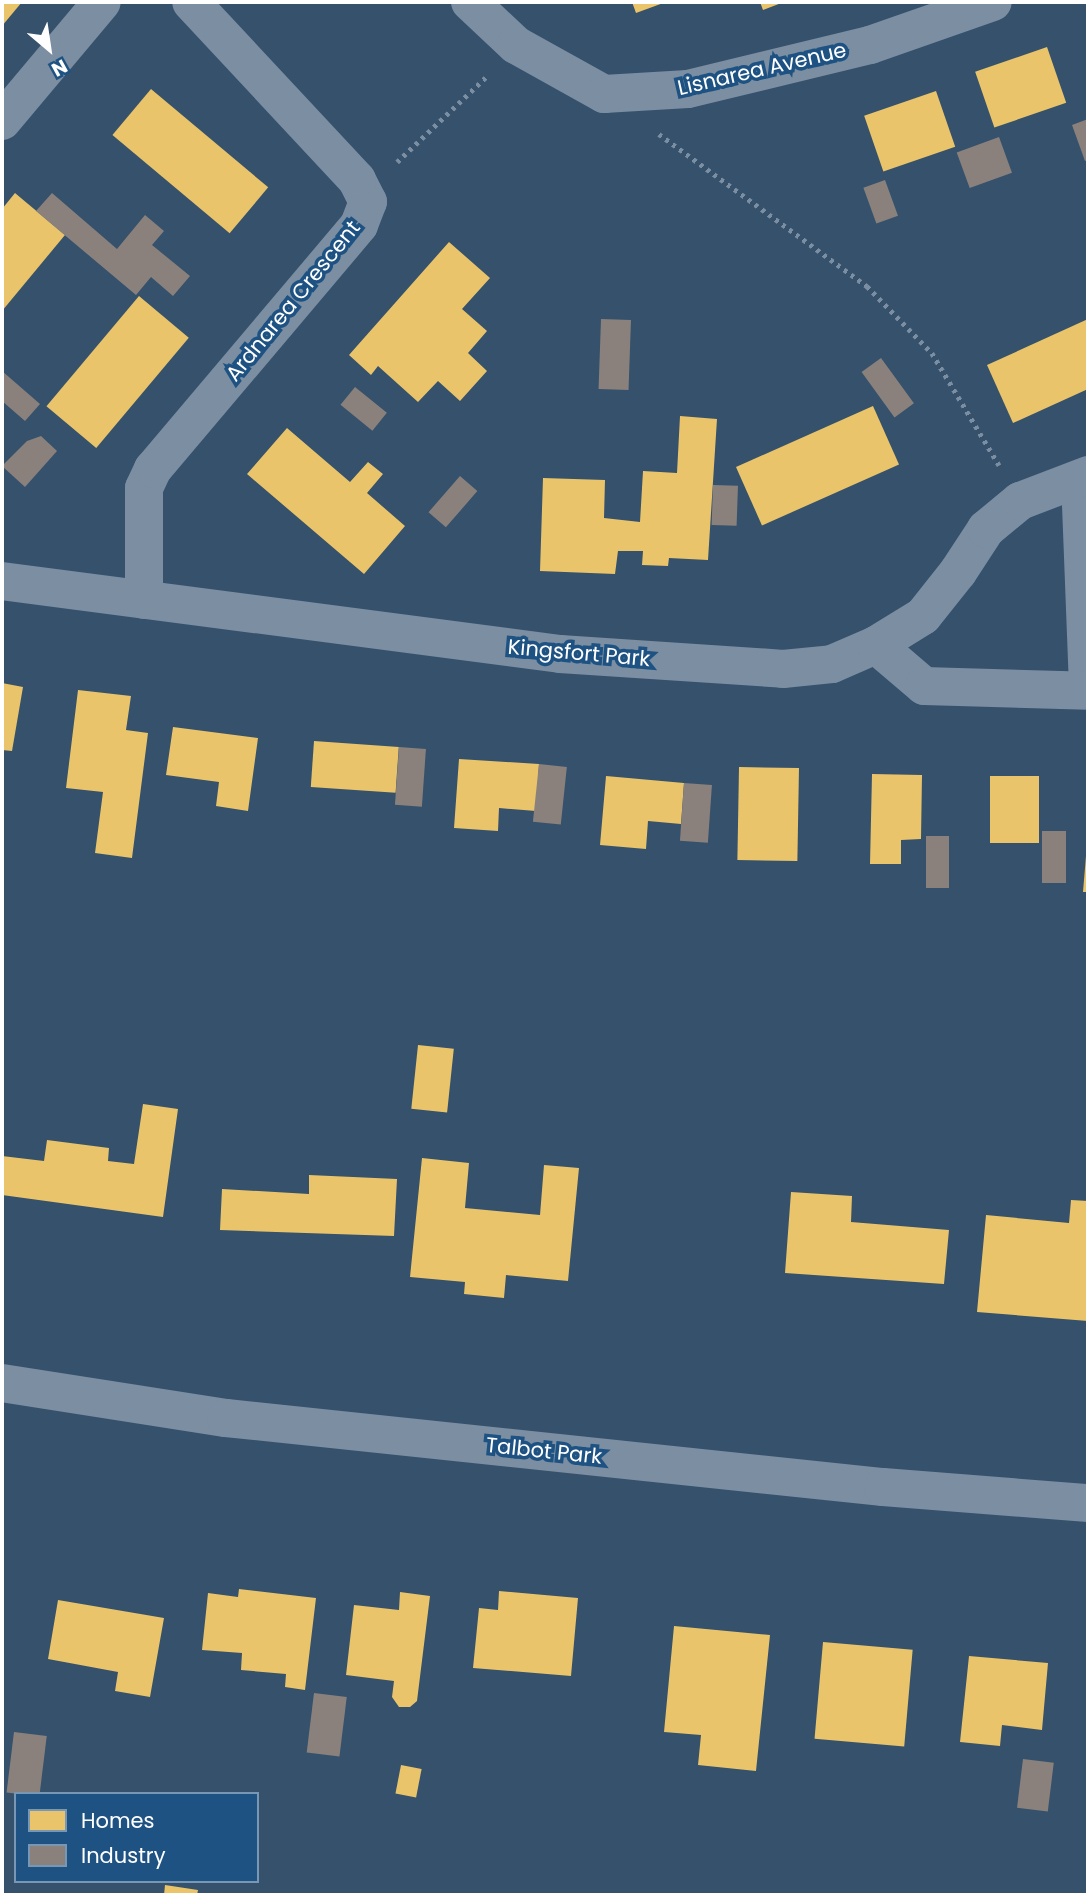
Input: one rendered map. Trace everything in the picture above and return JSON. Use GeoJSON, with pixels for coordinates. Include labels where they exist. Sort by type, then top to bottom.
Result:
{"type":"FeatureCollection","features":[{"type":"Feature","properties":{"kind":"street"},"geometry":{"type":"LineString","coordinates":[[2,121],[102,2]]}},
{"type":"Feature","properties":{"kind":"street","name":"Ardnarea Crescent"},"geometry":{"type":"LineString","coordinates":[[144,600],[144,488],[153,469],[359,225],[368,202],[357,180],[191,2]]}},
{"type":"Feature","properties":{"kind":"street"},"geometry":{"type":"LineString","coordinates":[[470,2],[516,45],[604,94]]}},
{"type":"Feature","properties":{"kind":"street","name":"Lisnarea Avenue"},"geometry":{"type":"LineString","coordinates":[[604,94],[688,89],[870,45],[993,2]]}},
{"type":"Feature","properties":{"kind":"street"},"geometry":{"type":"LineString","coordinates":[[876,645],[924,686],[1088,691],[1084,477]]}},
{"type":"Feature","properties":{"kind":"street","name":"Kingsfort Park"},"geometry":{"type":"LineString","coordinates":[[2,581],[560,654],[783,669],[832,664],[876,645],[923,616],[958,572],[986,529],[1020,501],[1084,477]]}},
{"type":"Feature","properties":{"kind":"street","name":"Talbot Park"},"geometry":{"type":"LineString","coordinates":[[2,1384],[226,1418],[883,1486],[1088,1503]]}},
{"type":"Feature","properties":{"kind":"path"},"geometry":{"type":"LineString","coordinates":[[368,202],[399,160],[516,45]]}},
{"type":"Feature","properties":{"kind":"path"},"geometry":{"type":"LineString","coordinates":[[604,94],[867,286],[932,353],[1020,501]]}},
{"type":"Feature","properties":{"kind":"building: Homes"},"geometry":{"type":"Polygon","coordinates":[[[2,2],[22,2],[2,26],[2,2]]]}},
{"type":"Feature","properties":{"kind":"building: Homes"},"geometry":{"type":"Polygon","coordinates":[[[632,2],[666,2],[636,13],[632,2]]]}},
{"type":"Feature","properties":{"kind":"building: Homes"},"geometry":{"type":"Polygon","coordinates":[[[760,2],[784,2],[763,10],[760,2]]]}},
{"type":"Feature","properties":{"kind":"building: Homes"},"geometry":{"type":"Polygon","coordinates":[[[1047,47],[1066,103],[994,128],[975,72],[1047,47]]]}},
{"type":"Feature","properties":{"kind":"building: Homes"},"geometry":{"type":"Polygon","coordinates":[[[151,89],[268,187],[230,233],[112,135],[151,89]]]}},
{"type":"Feature","properties":{"kind":"building: Homes"},"geometry":{"type":"Polygon","coordinates":[[[936,91],[955,147],[883,172],[864,116],[936,91]]]}},
{"type":"Feature","properties":{"kind":"building: Homes"},"geometry":{"type":"Polygon","coordinates":[[[15,193],[65,235],[2,311],[2,209],[15,193]]]}},
{"type":"Feature","properties":{"kind":"building: Homes"},"geometry":{"type":"Polygon","coordinates":[[[449,242],[490,278],[462,309],[487,331],[468,353],[487,371],[460,401],[438,381],[418,402],[378,366],[371,375],[349,355],[449,242]]]}},
{"type":"Feature","properties":{"kind":"building: Homes"},"geometry":{"type":"Polygon","coordinates":[[[139,296],[189,338],[96,448],[46,406],[139,296]]]}},
{"type":"Feature","properties":{"kind":"building: Homes"},"geometry":{"type":"Polygon","coordinates":[[[1088,319],[1088,389],[1013,423],[987,365],[1088,319]]]}},
{"type":"Feature","properties":{"kind":"building: Homes"},"geometry":{"type":"Polygon","coordinates":[[[873,406],[899,464],[762,525],[736,467],[873,406]]]}},
{"type":"Feature","properties":{"kind":"building: Homes"},"geometry":{"type":"Polygon","coordinates":[[[680,416],[717,419],[708,560],[669,558],[668,566],[642,565],[643,551],[618,551],[615,574],[540,571],[543,478],[605,480],[604,518],[640,522],[643,471],[677,473],[680,416]]]}},
{"type":"Feature","properties":{"kind":"building: Homes"},"geometry":{"type":"Polygon","coordinates":[[[287,428],[350,482],[368,462],[383,474],[367,493],[405,526],[364,574],[247,474],[287,428]]]}},
{"type":"Feature","properties":{"kind":"building: Homes"},"geometry":{"type":"Polygon","coordinates":[[[2,683],[23,687],[12,751],[2,750],[2,683]]]}},
{"type":"Feature","properties":{"kind":"building: Homes"},"geometry":{"type":"Polygon","coordinates":[[[78,690],[131,696],[126,730],[148,733],[132,858],[95,853],[103,792],[66,788],[78,690]]]}},
{"type":"Feature","properties":{"kind":"building: Homes"},"geometry":{"type":"Polygon","coordinates":[[[173,727],[258,738],[248,811],[216,806],[219,782],[166,775],[173,727]]]}},
{"type":"Feature","properties":{"kind":"building: Homes"},"geometry":{"type":"Polygon","coordinates":[[[314,741],[399,747],[396,793],[311,787],[314,741]]]}},
{"type":"Feature","properties":{"kind":"building: Homes"},"geometry":{"type":"Polygon","coordinates":[[[459,759],[539,764],[536,811],[499,808],[498,831],[454,828],[459,759]]]}},
{"type":"Feature","properties":{"kind":"building: Homes"},"geometry":{"type":"Polygon","coordinates":[[[739,767],[799,768],[797,861],[737,860],[739,767]]]}},
{"type":"Feature","properties":{"kind":"building: Homes"},"geometry":{"type":"Polygon","coordinates":[[[872,774],[922,775],[921,839],[901,840],[901,864],[870,864],[872,774]]]}},
{"type":"Feature","properties":{"kind":"building: Homes"},"geometry":{"type":"Polygon","coordinates":[[[606,776],[684,783],[681,824],[648,821],[646,849],[600,845],[606,776]]]}},
{"type":"Feature","properties":{"kind":"building: Homes"},"geometry":{"type":"Polygon","coordinates":[[[990,776],[1039,776],[1039,843],[990,843],[990,776]]]}},
{"type":"Feature","properties":{"kind":"building: Homes"},"geometry":{"type":"Polygon","coordinates":[[[1088,853],[1088,892],[1083,892],[1086,856],[1088,853]]]}},
{"type":"Feature","properties":{"kind":"building: Homes"},"geometry":{"type":"Polygon","coordinates":[[[418,1045],[454,1049],[447,1112],[411,1109],[418,1045]]]}},
{"type":"Feature","properties":{"kind":"building: Homes"},"geometry":{"type":"Polygon","coordinates":[[[143,1104],[178,1109],[163,1217],[2,1195],[2,1156],[44,1161],[47,1140],[109,1148],[108,1161],[134,1164],[143,1104]]]}},
{"type":"Feature","properties":{"kind":"building: Homes"},"geometry":{"type":"Polygon","coordinates":[[[422,1158],[469,1163],[465,1208],[540,1215],[544,1165],[579,1168],[568,1281],[506,1275],[504,1298],[464,1294],[465,1282],[410,1277],[422,1158]]]}},
{"type":"Feature","properties":{"kind":"building: Homes"},"geometry":{"type":"Polygon","coordinates":[[[309,1175],[397,1179],[394,1236],[220,1230],[222,1189],[309,1194],[309,1175]]]}},
{"type":"Feature","properties":{"kind":"building: Homes"},"geometry":{"type":"Polygon","coordinates":[[[791,1192],[852,1196],[851,1222],[949,1230],[944,1284],[785,1273],[791,1192]]]}},
{"type":"Feature","properties":{"kind":"building: Homes"},"geometry":{"type":"Polygon","coordinates":[[[1071,1200],[1088,1201],[1088,1321],[977,1312],[986,1215],[1069,1223],[1071,1200]]]}},
{"type":"Feature","properties":{"kind":"building: Homes"},"geometry":{"type":"Polygon","coordinates":[[[239,1589],[316,1598],[305,1690],[285,1687],[286,1674],[241,1670],[242,1653],[202,1650],[208,1593],[238,1597],[239,1589]]]}},
{"type":"Feature","properties":{"kind":"building: Homes"},"geometry":{"type":"Polygon","coordinates":[[[499,1591],[578,1598],[571,1676],[473,1668],[479,1608],[498,1610],[499,1591]]]}},
{"type":"Feature","properties":{"kind":"building: Homes"},"geometry":{"type":"Polygon","coordinates":[[[400,1592],[430,1596],[417,1701],[410,1707],[399,1707],[392,1697],[394,1681],[346,1675],[354,1605],[399,1610],[400,1592]]]}},
{"type":"Feature","properties":{"kind":"building: Homes"},"geometry":{"type":"Polygon","coordinates":[[[58,1600],[164,1618],[150,1697],[115,1691],[118,1672],[48,1659],[58,1600]]]}},
{"type":"Feature","properties":{"kind":"building: Homes"},"geometry":{"type":"Polygon","coordinates":[[[674,1626],[770,1635],[756,1771],[698,1765],[701,1735],[664,1732],[674,1626]]]}},
{"type":"Feature","properties":{"kind":"building: Homes"},"geometry":{"type":"Polygon","coordinates":[[[823,1642],[913,1650],[904,1746],[815,1739],[823,1642]]]}},
{"type":"Feature","properties":{"kind":"building: Homes"},"geometry":{"type":"Polygon","coordinates":[[[969,1656],[1048,1663],[1042,1730],[1002,1725],[1000,1746],[960,1742],[969,1656]]]}},
{"type":"Feature","properties":{"kind":"building: Homes"},"geometry":{"type":"Polygon","coordinates":[[[401,1765],[422,1769],[416,1797],[395,1793],[401,1765]]]}},
{"type":"Feature","properties":{"kind":"building: Homes"},"geometry":{"type":"Polygon","coordinates":[[[165,1885],[198,1890],[197,1895],[164,1895],[165,1885]]]}},
{"type":"Feature","properties":{"kind":"building: Industry"},"geometry":{"type":"Polygon","coordinates":[[[1088,119],[1088,160],[1085,161],[1072,125],[1088,119]]]}},
{"type":"Feature","properties":{"kind":"building: Industry"},"geometry":{"type":"Polygon","coordinates":[[[999,137],[1012,173],[970,188],[957,152],[999,137]]]}},
{"type":"Feature","properties":{"kind":"building: Industry"},"geometry":{"type":"Polygon","coordinates":[[[885,180],[898,216],[876,224],[863,188],[885,180]]]}},
{"type":"Feature","properties":{"kind":"building: Industry"},"geometry":{"type":"Polygon","coordinates":[[[52,193],[117,249],[145,215],[164,231],[152,245],[190,276],[173,296],[151,277],[136,295],[36,211],[52,193]]]}},
{"type":"Feature","properties":{"kind":"building: Industry"},"geometry":{"type":"Polygon","coordinates":[[[601,319],[631,320],[629,390],[599,389],[601,319]]]}},
{"type":"Feature","properties":{"kind":"building: Industry"},"geometry":{"type":"Polygon","coordinates":[[[881,358],[914,403],[894,417],[862,372],[881,358]]]}},
{"type":"Feature","properties":{"kind":"building: Industry"},"geometry":{"type":"Polygon","coordinates":[[[2,371],[40,404],[25,421],[2,401],[2,371]]]}},
{"type":"Feature","properties":{"kind":"building: Industry"},"geometry":{"type":"Polygon","coordinates":[[[355,387],[387,413],[372,431],[341,405],[355,387]]]}},
{"type":"Feature","properties":{"kind":"building: Industry"},"geometry":{"type":"Polygon","coordinates":[[[41,436],[57,451],[25,487],[2,466],[27,441],[41,436]]]}},
{"type":"Feature","properties":{"kind":"building: Industry"},"geometry":{"type":"Polygon","coordinates":[[[460,476],[477,491],[446,527],[429,512],[460,476]]]}},
{"type":"Feature","properties":{"kind":"building: Industry"},"geometry":{"type":"Polygon","coordinates":[[[713,485],[738,486],[737,526],[712,525],[713,485]]]}},
{"type":"Feature","properties":{"kind":"building: Industry"},"geometry":{"type":"Polygon","coordinates":[[[399,747],[426,749],[422,807],[395,805],[399,747]]]}},
{"type":"Feature","properties":{"kind":"building: Industry"},"geometry":{"type":"Polygon","coordinates":[[[539,764],[567,767],[561,825],[533,822],[539,764]]]}},
{"type":"Feature","properties":{"kind":"building: Industry"},"geometry":{"type":"Polygon","coordinates":[[[684,783],[712,785],[708,843],[680,841],[684,783]]]}},
{"type":"Feature","properties":{"kind":"building: Industry"},"geometry":{"type":"Polygon","coordinates":[[[1042,831],[1066,831],[1066,883],[1042,883],[1042,831]]]}},
{"type":"Feature","properties":{"kind":"building: Industry"},"geometry":{"type":"Polygon","coordinates":[[[926,836],[949,836],[949,888],[926,888],[926,836]]]}},
{"type":"Feature","properties":{"kind":"building: Industry"},"geometry":{"type":"Polygon","coordinates":[[[314,1693],[347,1697],[339,1757],[307,1753],[314,1693]]]}},
{"type":"Feature","properties":{"kind":"building: Industry"},"geometry":{"type":"Polygon","coordinates":[[[14,1732],[47,1736],[40,1792],[7,1793],[14,1732]]]}},
{"type":"Feature","properties":{"kind":"building: Industry"},"geometry":{"type":"Polygon","coordinates":[[[1023,1759],[1054,1763],[1048,1811],[1017,1808],[1023,1759]]]}}]}
